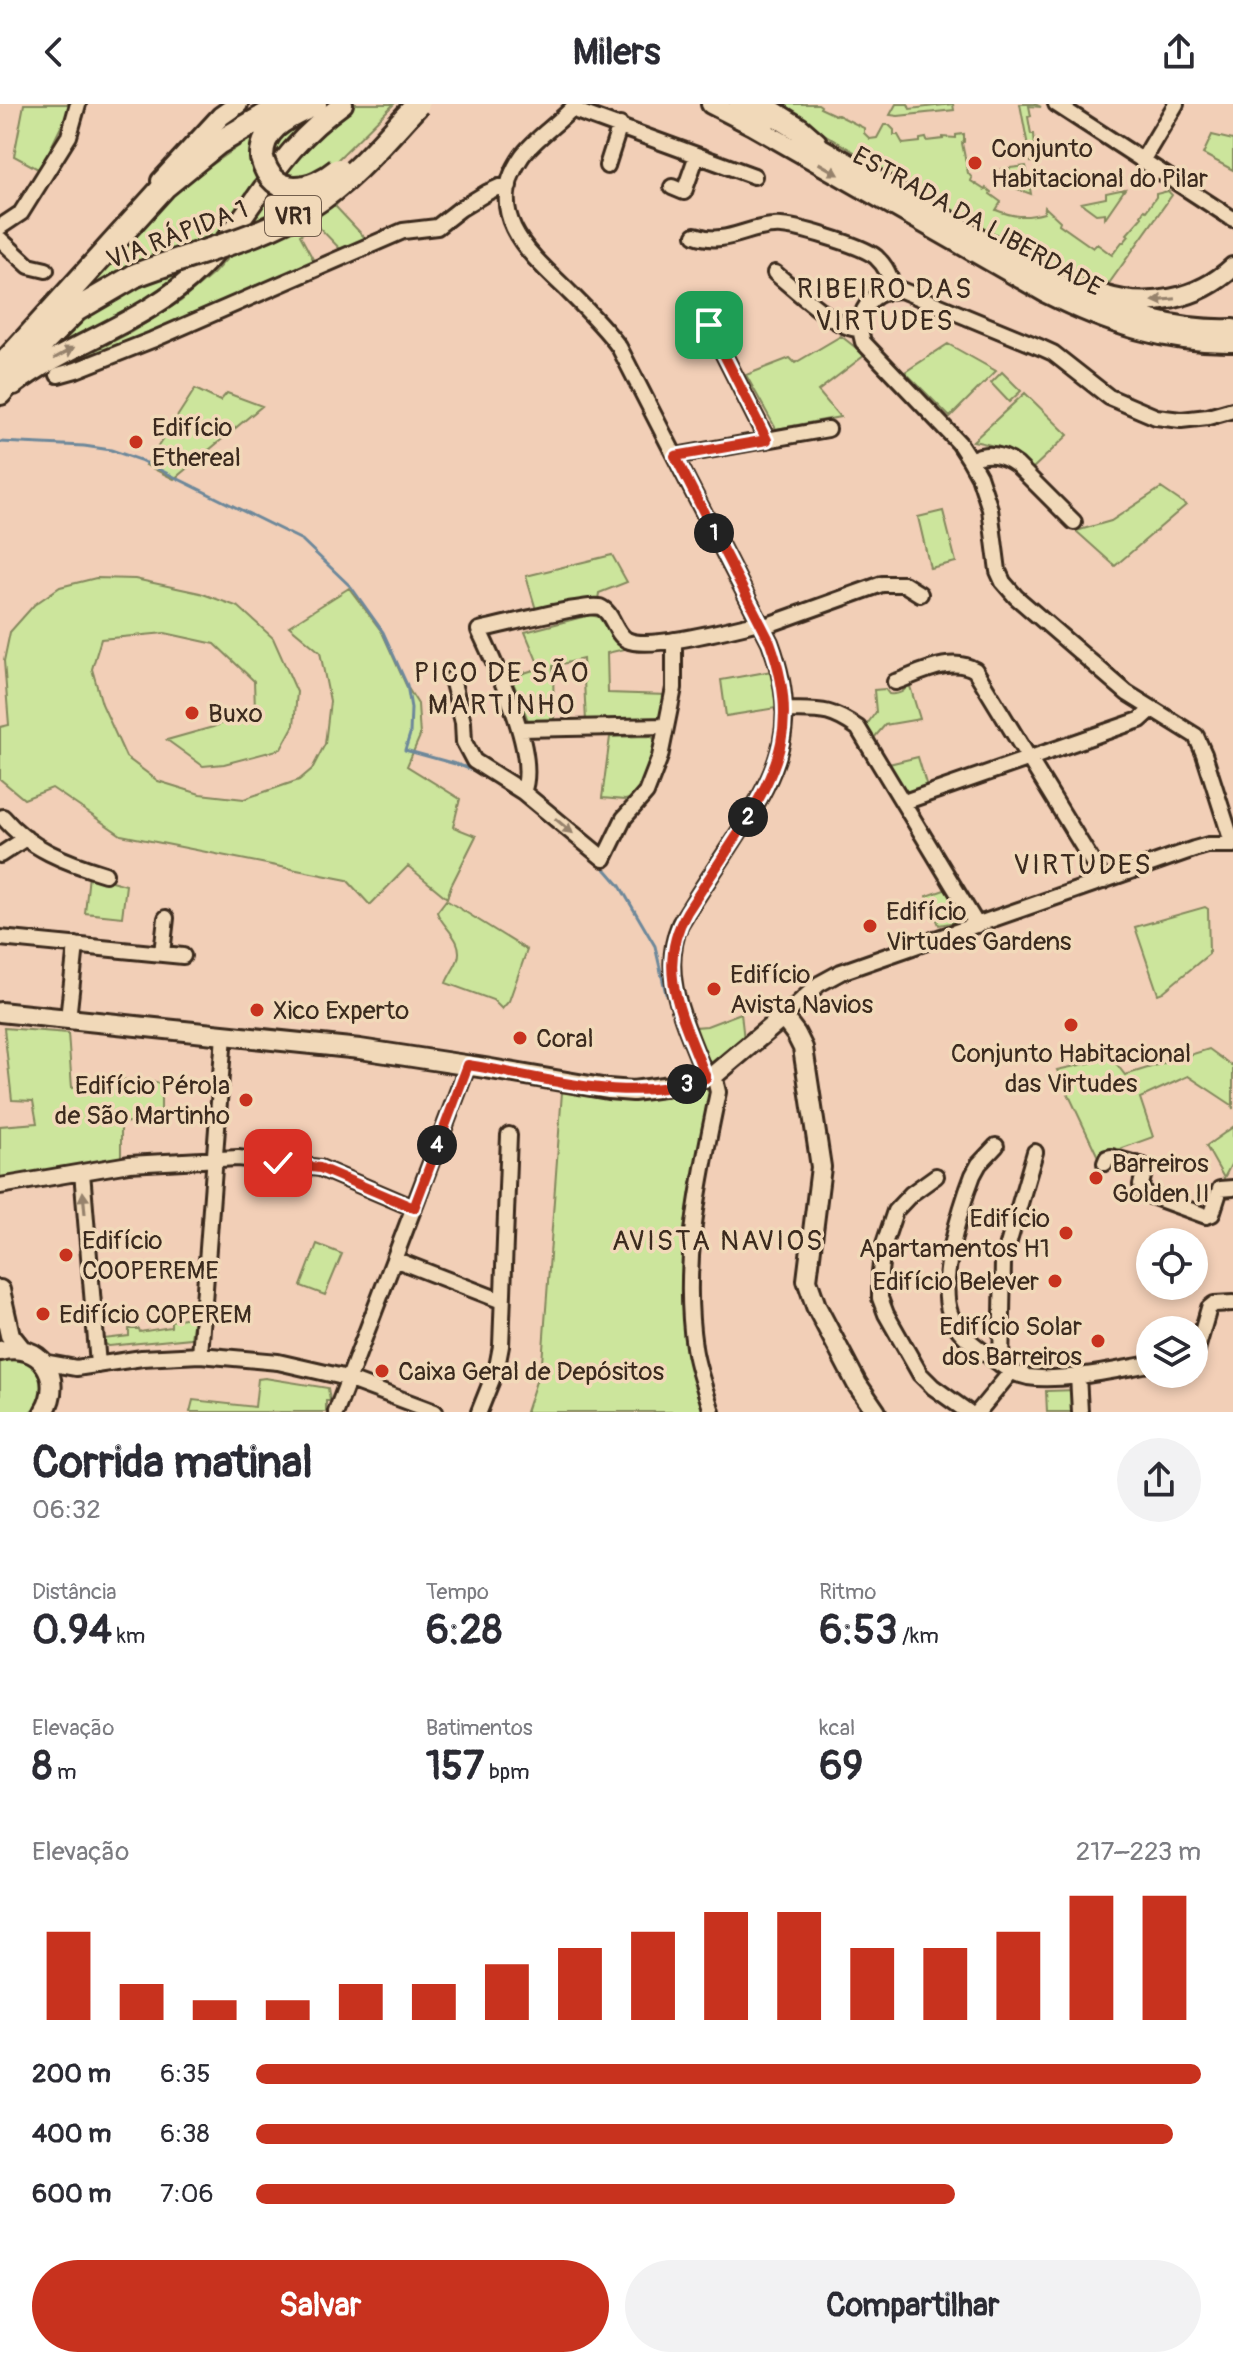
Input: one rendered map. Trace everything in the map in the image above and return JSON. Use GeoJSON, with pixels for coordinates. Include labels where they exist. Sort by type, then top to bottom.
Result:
{"type":"FeatureCollection","features":[{"type":"Feature","properties":{"kind":"highway","name":"VIA RÁPIDA 1"},"geometry":{"type":"LineString","coordinates":[[0,368],[164,187],[208,151],[257,118],[285,104]]}},
{"type":"Feature","properties":{"kind":"highway"},"geometry":{"type":"LineString","coordinates":[[315,104],[275,127],[265,141],[262,158],[267,171],[282,185],[298,189],[311,186],[335,172],[404,104]]}},
{"type":"Feature","properties":{"kind":"highway","name":"VIA RÁPIDA 1"},"geometry":{"type":"LineString","coordinates":[[0,395],[44,342],[76,310],[136,275],[254,235],[313,204],[363,162],[418,104]]}},
{"type":"Feature","properties":{"kind":"highway"},"geometry":{"type":"LineString","coordinates":[[759,104],[805,133],[815,143]]}},
{"type":"Feature","properties":{"kind":"highway"},"geometry":{"type":"LineString","coordinates":[[0,346],[66,295]]}},
{"type":"Feature","properties":{"kind":"main road"},"geometry":{"type":"LineString","coordinates":[[139,213],[165,174],[221,116],[238,104]]}},
{"type":"Feature","properties":{"kind":"main road"},"geometry":{"type":"LineString","coordinates":[[0,395],[37,369],[151,307],[191,278],[240,224],[293,149],[343,104]]}},
{"type":"Feature","properties":{"kind":"main road","name":"ESTRADA DA LIBERDADE"},"geometry":{"type":"LineString","coordinates":[[711,104],[1084,312],[1128,328],[1165,336],[1233,342]]}},
{"type":"Feature","properties":{"kind":"main road","name":"ESTRADA DA LIBERDADE"},"geometry":{"type":"LineString","coordinates":[[739,104],[815,143],[1051,278],[1115,310],[1173,325],[1233,329]]}},
{"type":"Feature","properties":{"kind":"main road"},"geometry":{"type":"LineString","coordinates":[[1051,278],[1114,299],[1162,301],[1197,290],[1233,267]]}},
{"type":"Feature","properties":{"kind":"main road"},"geometry":{"type":"LineString","coordinates":[[0,1012],[360,1049],[620,1090],[654,1089],[710,1076],[783,1017],[803,1048],[821,1167],[807,1280],[816,1306],[857,1384],[876,1412]]}},
{"type":"Feature","properties":{"kind":"main road"},"geometry":{"type":"LineString","coordinates":[[0,1290],[10,1335],[22,1350]]}},
{"type":"Feature","properties":{"kind":"main road"},"geometry":{"type":"LineString","coordinates":[[0,1351],[22,1350],[43,1362],[51,1376],[53,1391],[44,1412]]}},
{"type":"Feature","properties":{"kind":"street"},"geometry":{"type":"LineString","coordinates":[[0,227],[21,213],[69,136],[78,104]]}},
{"type":"Feature","properties":{"kind":"street"},"geometry":{"type":"LineString","coordinates":[[1056,104],[1232,217]]}},
{"type":"Feature","properties":{"kind":"street"},"geometry":{"type":"LineString","coordinates":[[1142,161],[1176,104]]}},
{"type":"Feature","properties":{"kind":"street"},"geometry":{"type":"LineString","coordinates":[[712,1412],[695,1351],[690,1289],[693,1222],[718,1083],[710,1076],[672,983],[670,967],[680,924],[766,788],[781,748],[784,710],[778,665],[761,624],[628,363],[611,337],[524,247],[513,228],[508,193],[518,163],[530,146],[574,106],[585,114],[754,176]]}},
{"type":"Feature","properties":{"kind":"street"},"geometry":{"type":"LineString","coordinates":[[607,166],[620,125]]}},
{"type":"Feature","properties":{"kind":"street"},"geometry":{"type":"LineString","coordinates":[[672,187],[684,192],[697,155]]}},
{"type":"Feature","properties":{"kind":"street"},"geometry":{"type":"LineString","coordinates":[[58,375],[152,340],[403,231],[437,227],[460,209],[499,187],[508,193]]}},
{"type":"Feature","properties":{"kind":"street"},"geometry":{"type":"LineString","coordinates":[[695,235],[722,239],[764,227],[790,227],[873,254],[887,271],[893,290]]}},
{"type":"Feature","properties":{"kind":"street"},"geometry":{"type":"LineString","coordinates":[[0,239],[29,266],[46,270]]}},
{"type":"Feature","properties":{"kind":"street"},"geometry":{"type":"LineString","coordinates":[[775,273],[838,323],[860,329]]}},
{"type":"Feature","properties":{"kind":"street"},"geometry":{"type":"LineString","coordinates":[[783,1017],[833,975],[1194,849],[1208,845],[1233,845],[1199,741],[1193,732],[1151,710],[1127,693],[1016,597],[1003,582],[998,569],[990,509],[979,476],[959,443],[863,342],[860,329],[867,303],[874,296],[893,290],[910,293],[1053,353],[1109,397],[1156,417],[1181,420],[1233,410]]}},
{"type":"Feature","properties":{"kind":"street"},"geometry":{"type":"LineString","coordinates":[[709,325],[767,440]]}},
{"type":"Feature","properties":{"kind":"street"},"geometry":{"type":"LineString","coordinates":[[675,456],[828,429]]}},
{"type":"Feature","properties":{"kind":"street"},"geometry":{"type":"LineString","coordinates":[[970,460],[984,454],[1008,459],[1074,522]]}},
{"type":"Feature","properties":{"kind":"street"},"geometry":{"type":"LineString","coordinates":[[523,792],[528,774],[520,729],[479,630],[596,607],[604,609],[621,636],[631,642],[660,642],[761,624],[882,584],[904,584],[920,594]]}},
{"type":"Feature","properties":{"kind":"street"},"geometry":{"type":"LineString","coordinates":[[452,679],[468,752],[474,761],[523,792],[604,859],[624,818],[646,793],[660,757],[674,680],[674,640]]}},
{"type":"Feature","properties":{"kind":"street"},"geometry":{"type":"LineString","coordinates":[[895,682],[953,663],[966,664],[975,670],[1104,881]]}},
{"type":"Feature","properties":{"kind":"street"},"geometry":{"type":"LineString","coordinates":[[784,710],[839,714],[858,728],[977,925]]}},
{"type":"Feature","properties":{"kind":"street"},"geometry":{"type":"LineString","coordinates":[[904,802],[1140,720],[1151,710]]}},
{"type":"Feature","properties":{"kind":"street"},"geometry":{"type":"LineString","coordinates":[[520,729],[666,726]]}},
{"type":"Feature","properties":{"kind":"street"},"geometry":{"type":"LineString","coordinates":[[3,817],[26,838],[59,859],[105,874]]}},
{"type":"Feature","properties":{"kind":"street"},"geometry":{"type":"LineString","coordinates":[[0,855],[26,838]]}},
{"type":"Feature","properties":{"kind":"street"},"geometry":{"type":"LineString","coordinates":[[162,953],[166,918]]}},
{"type":"Feature","properties":{"kind":"street"},"geometry":{"type":"LineString","coordinates":[[0,938],[183,956]]}},
{"type":"Feature","properties":{"kind":"street"},"geometry":{"type":"LineString","coordinates":[[68,1019],[76,945]]}},
{"type":"Feature","properties":{"kind":"street"},"geometry":{"type":"LineString","coordinates":[[200,1355],[224,1035]]}},
{"type":"Feature","properties":{"kind":"street"},"geometry":{"type":"LineString","coordinates":[[336,1412],[468,1065]]}},
{"type":"Feature","properties":{"kind":"street"},"geometry":{"type":"LineString","coordinates":[[479,1412],[497,1367],[501,1346],[509,1135]]}},
{"type":"Feature","properties":{"kind":"street"},"geometry":{"type":"LineString","coordinates":[[996,1146],[979,1164],[968,1187],[950,1257],[946,1298],[957,1328],[968,1341],[1006,1369],[1041,1378],[1136,1366]]}},
{"type":"Feature","properties":{"kind":"street"},"geometry":{"type":"LineString","coordinates":[[978,1412],[1006,1369],[1003,1262],[1035,1152]]}},
{"type":"Feature","properties":{"kind":"street"},"geometry":{"type":"LineString","coordinates":[[1105,1163],[1111,1157],[1143,1166],[1143,1193],[1206,1216],[1212,1214],[1220,1189],[1233,1188]]}},
{"type":"Feature","properties":{"kind":"street"},"geometry":{"type":"LineString","coordinates":[[0,1186],[129,1164],[238,1158],[320,1168],[414,1208]]}},
{"type":"Feature","properties":{"kind":"street"},"geometry":{"type":"LineString","coordinates":[[82,1172],[98,1365]]}},
{"type":"Feature","properties":{"kind":"street"},"geometry":{"type":"LineString","coordinates":[[936,1176],[911,1194],[895,1211],[883,1247],[880,1298],[920,1374],[968,1412]]}},
{"type":"Feature","properties":{"kind":"street"},"geometry":{"type":"LineString","coordinates":[[394,1259],[502,1301]]}},
{"type":"Feature","properties":{"kind":"street"},"geometry":{"type":"LineString","coordinates":[[1207,1316],[1214,1304],[1233,1303]]}},
{"type":"Feature","properties":{"kind":"street"},"geometry":{"type":"LineString","coordinates":[[43,1362],[76,1368],[142,1358],[200,1355],[278,1362],[347,1379],[435,1412]]}},
{"type":"Feature","properties":{"kind":"street"},"geometry":{"type":"LineString","coordinates":[[53,1391],[76,1368]]}},
{"type":"Feature","properties":{"kind":"street"},"geometry":{"type":"LineString","coordinates":[[1078,1375],[1080,1412]]}},
{"type":"Feature","properties":{"kind":"green space"},"geometry":{"type":"Polygon","coordinates":[[[24,104],[72,104],[40,170],[14,156],[24,104]]]}},
{"type":"Feature","properties":{"kind":"green space"},"geometry":{"type":"Polygon","coordinates":[[[327,104],[394,104],[326,171],[261,223],[76,296],[186,183],[252,137],[327,104]]]}},
{"type":"Feature","properties":{"kind":"green space"},"geometry":{"type":"Polygon","coordinates":[[[774,104],[818,104],[820,108],[864,128],[870,139],[877,138],[884,125],[894,130],[894,135],[898,135],[903,144],[926,138],[927,141],[956,138],[956,135],[964,134],[962,143],[971,181],[986,188],[1001,202],[996,210],[1025,216],[1044,213],[1045,207],[1060,221],[1059,224],[1093,248],[1097,244],[1112,255],[1129,236],[1127,234],[1156,194],[1168,191],[1172,195],[1105,289],[1053,267],[774,104]]]}},
{"type":"Feature","properties":{"kind":"green space"},"geometry":{"type":"Polygon","coordinates":[[[896,104],[908,104],[910,109],[953,104],[954,110],[890,115],[896,104]]]}},
{"type":"Feature","properties":{"kind":"green space"},"geometry":{"type":"Polygon","coordinates":[[[1020,104],[1041,107],[1029,106],[1036,161],[1031,162],[1020,104]]]}},
{"type":"Feature","properties":{"kind":"green space"},"geometry":{"type":"Polygon","coordinates":[[[1212,135],[1233,140],[1233,170],[1203,154],[1212,135]]]}},
{"type":"Feature","properties":{"kind":"green space"},"geometry":{"type":"Polygon","coordinates":[[[1026,166],[1031,194],[1015,188],[1015,178],[1002,169],[1026,166]]]}},
{"type":"Feature","properties":{"kind":"green space"},"geometry":{"type":"Polygon","coordinates":[[[358,181],[335,206],[368,241],[343,252],[316,224],[300,235],[314,261],[77,366],[74,361],[130,333],[181,301],[231,254],[296,227],[358,181]]]}},
{"type":"Feature","properties":{"kind":"green space"},"geometry":{"type":"Polygon","coordinates":[[[1125,189],[1105,218],[1105,213],[1096,214],[1081,203],[1106,198],[1106,193],[1125,189]]]}},
{"type":"Feature","properties":{"kind":"green space"},"geometry":{"type":"Polygon","coordinates":[[[193,269],[124,315],[48,349],[80,321],[114,298],[151,281],[193,269]]]}},
{"type":"Feature","properties":{"kind":"green space"},"geometry":{"type":"Polygon","coordinates":[[[841,336],[865,355],[818,391],[840,417],[776,429],[746,375],[790,358],[795,363],[841,336]]]}},
{"type":"Feature","properties":{"kind":"green space"},"geometry":{"type":"Polygon","coordinates":[[[948,344],[996,371],[950,417],[905,372],[948,344]]]}},
{"type":"Feature","properties":{"kind":"green space"},"geometry":{"type":"Polygon","coordinates":[[[1002,372],[1021,391],[1009,402],[991,383],[1002,372]]]}},
{"type":"Feature","properties":{"kind":"green space"},"geometry":{"type":"Polygon","coordinates":[[[195,389],[220,401],[227,393],[262,406],[174,479],[146,465],[195,389]]]}},
{"type":"Feature","properties":{"kind":"green space"},"geometry":{"type":"Polygon","coordinates":[[[1025,393],[1068,435],[1032,469],[1005,450],[973,441],[1025,393]]]}},
{"type":"Feature","properties":{"kind":"green space"},"geometry":{"type":"Polygon","coordinates":[[[1161,488],[1186,505],[1115,566],[1076,531],[1111,521],[1161,488]]]}},
{"type":"Feature","properties":{"kind":"green space"},"geometry":{"type":"Polygon","coordinates":[[[943,511],[956,562],[930,568],[918,517],[943,511]]]}},
{"type":"Feature","properties":{"kind":"green space"},"geometry":{"type":"Polygon","coordinates":[[[612,555],[627,582],[599,593],[598,600],[537,613],[526,576],[612,555]]]}},
{"type":"Feature","properties":{"kind":"green space"},"geometry":{"type":"Polygon","coordinates":[[[96,578],[135,579],[200,593],[239,607],[273,638],[297,692],[294,725],[281,749],[224,764],[203,766],[167,740],[213,727],[255,709],[254,681],[215,644],[165,633],[101,639],[92,669],[102,704],[126,757],[158,781],[200,794],[244,799],[299,780],[312,769],[325,744],[330,701],[320,652],[289,626],[349,588],[382,632],[418,704],[420,736],[407,766],[460,799],[453,827],[476,836],[447,898],[408,866],[370,905],[347,880],[121,835],[52,788],[24,799],[0,779],[0,727],[9,725],[4,661],[10,632],[34,605],[60,587],[96,578]]]}},
{"type":"Feature","properties":{"kind":"green space"},"geometry":{"type":"Polygon","coordinates":[[[590,615],[599,617],[625,649],[607,653],[608,693],[667,695],[662,714],[649,720],[586,722],[583,659],[553,666],[554,723],[529,723],[511,677],[540,668],[525,632],[590,615]]]}},
{"type":"Feature","properties":{"kind":"green space"},"geometry":{"type":"Polygon","coordinates":[[[772,671],[776,708],[726,716],[721,680],[772,671]]]}},
{"type":"Feature","properties":{"kind":"green space"},"geometry":{"type":"Polygon","coordinates":[[[909,683],[920,719],[885,725],[873,739],[865,727],[876,712],[874,690],[885,689],[889,694],[896,694],[909,683]]]}},
{"type":"Feature","properties":{"kind":"green space"},"geometry":{"type":"Polygon","coordinates":[[[610,737],[654,738],[654,753],[638,797],[625,800],[602,798],[610,737]]]}},
{"type":"Feature","properties":{"kind":"green space"},"geometry":{"type":"Polygon","coordinates":[[[918,757],[927,787],[906,792],[889,764],[918,757]]]}},
{"type":"Feature","properties":{"kind":"green space"},"geometry":{"type":"Polygon","coordinates":[[[89,875],[126,885],[122,917],[85,913],[89,875]]]}},
{"type":"Feature","properties":{"kind":"green space"},"geometry":{"type":"Polygon","coordinates":[[[950,888],[962,909],[962,921],[939,925],[927,896],[950,888]]]}},
{"type":"Feature","properties":{"kind":"green space"},"geometry":{"type":"Polygon","coordinates":[[[446,900],[527,950],[509,1001],[502,1009],[493,1000],[446,983],[459,952],[455,939],[437,912],[446,900]]]}},
{"type":"Feature","properties":{"kind":"green space"},"geometry":{"type":"Polygon","coordinates":[[[1205,907],[1208,909],[1209,954],[1158,994],[1135,927],[1205,907]]]}},
{"type":"Feature","properties":{"kind":"green space"},"geometry":{"type":"Polygon","coordinates":[[[741,1013],[744,1040],[716,1063],[709,1062],[695,1027],[707,1026],[741,1013]]]}},
{"type":"Feature","properties":{"kind":"green space"},"geometry":{"type":"Polygon","coordinates":[[[4,1028],[68,1033],[72,1088],[119,1079],[161,1083],[161,1119],[121,1123],[121,1161],[0,1178],[0,1126],[37,1123],[33,1101],[12,1100],[4,1028]]]}},
{"type":"Feature","properties":{"kind":"green space"},"geometry":{"type":"Polygon","coordinates":[[[1209,1049],[1231,1065],[1233,1063],[1233,1109],[1232,1105],[1188,1076],[1140,1098],[1153,1137],[1098,1157],[1057,1070],[1112,1058],[1125,1075],[1209,1049]]]}},
{"type":"Feature","properties":{"kind":"green space"},"geometry":{"type":"Polygon","coordinates":[[[706,1088],[709,1093],[684,1229],[687,1347],[711,1412],[526,1412],[542,1363],[562,1092],[605,1098],[652,1097],[706,1088]]]}},
{"type":"Feature","properties":{"kind":"green space"},"geometry":{"type":"Polygon","coordinates":[[[1233,1127],[1233,1161],[1224,1178],[1206,1146],[1233,1127]]]}},
{"type":"Feature","properties":{"kind":"green space"},"geometry":{"type":"Polygon","coordinates":[[[317,1244],[342,1254],[325,1295],[301,1286],[317,1244]]]}},
{"type":"Feature","properties":{"kind":"green space"},"geometry":{"type":"Polygon","coordinates":[[[194,1318],[191,1338],[109,1346],[104,1343],[103,1339],[129,1336],[129,1329],[139,1329],[140,1332],[171,1327],[171,1321],[194,1318]]]}},
{"type":"Feature","properties":{"kind":"green space"},"geometry":{"type":"Polygon","coordinates":[[[20,1357],[40,1374],[43,1382],[41,1397],[30,1412],[0,1412],[0,1360],[20,1357]]]}},
{"type":"Feature","properties":{"kind":"green space"},"geometry":{"type":"Polygon","coordinates":[[[258,1379],[328,1388],[330,1401],[326,1401],[326,1412],[190,1412],[193,1400],[255,1407],[258,1379]]]}},
{"type":"Feature","properties":{"kind":"green space"},"geometry":{"type":"Polygon","coordinates":[[[1076,1390],[1076,1412],[1047,1412],[1046,1391],[1076,1390]]]}},
{"type":"Feature","properties":{"kind":"waterway"},"geometry":{"type":"LineString","coordinates":[[0,442],[111,450],[140,460],[302,540],[351,587],[383,632],[407,685],[411,708],[410,734],[405,750],[483,774]]}},
{"type":"Feature","properties":{"kind":"waterway"},"geometry":{"type":"LineString","coordinates":[[600,863],[620,886],[655,946],[666,994]]}},
{"type":"Feature","properties":{"kind":"place","name":"Conjunto Habitacional do Pilar"},"geometry":{"type":"Point","coordinates":[975,163]}},
{"type":"Feature","properties":{"kind":"place","name":"Edifício Ethereal"},"geometry":{"type":"Point","coordinates":[136,442]}},
{"type":"Feature","properties":{"kind":"place","name":"Buxo"},"geometry":{"type":"Point","coordinates":[192,713]}},
{"type":"Feature","properties":{"kind":"place","name":"Edifício Virtudes Gardens"},"geometry":{"type":"Point","coordinates":[870,926]}},
{"type":"Feature","properties":{"kind":"place","name":"Edifício Avista Navios"},"geometry":{"type":"Point","coordinates":[714,989]}},
{"type":"Feature","properties":{"kind":"place","name":"Xico Experto"},"geometry":{"type":"Point","coordinates":[257,1010]}},
{"type":"Feature","properties":{"kind":"place","name":"Conjunto Habitacional das Virtudes"},"geometry":{"type":"Point","coordinates":[1071,1025]}},
{"type":"Feature","properties":{"kind":"place","name":"Coral"},"geometry":{"type":"Point","coordinates":[520,1038]}},
{"type":"Feature","properties":{"kind":"place","name":"Edifício Pérola de São Martinho"},"geometry":{"type":"Point","coordinates":[246,1100]}},
{"type":"Feature","properties":{"kind":"place","name":"Barreiros Golden II"},"geometry":{"type":"Point","coordinates":[1096,1178]}},
{"type":"Feature","properties":{"kind":"place","name":"Edifício Apartamentos H1"},"geometry":{"type":"Point","coordinates":[1066,1233]}},
{"type":"Feature","properties":{"kind":"place","name":"Edifício COOPEREME"},"geometry":{"type":"Point","coordinates":[66,1255]}},
{"type":"Feature","properties":{"kind":"place","name":"Edifício Belever"},"geometry":{"type":"Point","coordinates":[1055,1281]}},
{"type":"Feature","properties":{"kind":"place","name":"Edifício COPEREM"},"geometry":{"type":"Point","coordinates":[43,1314]}},
{"type":"Feature","properties":{"kind":"place","name":"Edifício Solar dos Barreiros"},"geometry":{"type":"Point","coordinates":[1098,1341]}},
{"type":"Feature","properties":{"kind":"place","name":"Caixa Geral de Depósitos"},"geometry":{"type":"Point","coordinates":[382,1371]}},
{"type":"Feature","properties":{"kind":"district","name":"RIBEIRO DAS VIRTUDES"},"geometry":{"type":"Point","coordinates":[885,304]}},
{"type":"Feature","properties":{"kind":"district","name":"PICO DE SÃO MARTINHO"},"geometry":{"type":"Point","coordinates":[502,688]}},
{"type":"Feature","properties":{"kind":"district","name":"VIRTUDES"},"geometry":{"type":"Point","coordinates":[1083,864]}},
{"type":"Feature","properties":{"kind":"district","name":"AVISTA NAVIOS"},"geometry":{"type":"Point","coordinates":[718,1240]}},
{"type":"Feature","properties":{"kind":"route"},"geometry":{"type":"LineString","coordinates":[[278,1163],[320,1168],[414,1208],[468,1065],[633,1091],[706,1078],[672,983],[670,967],[673,944],[687,912],[766,788],[779,757],[784,720],[782,683],[770,642],[675,456],[767,440],[709,325]]}}]}
